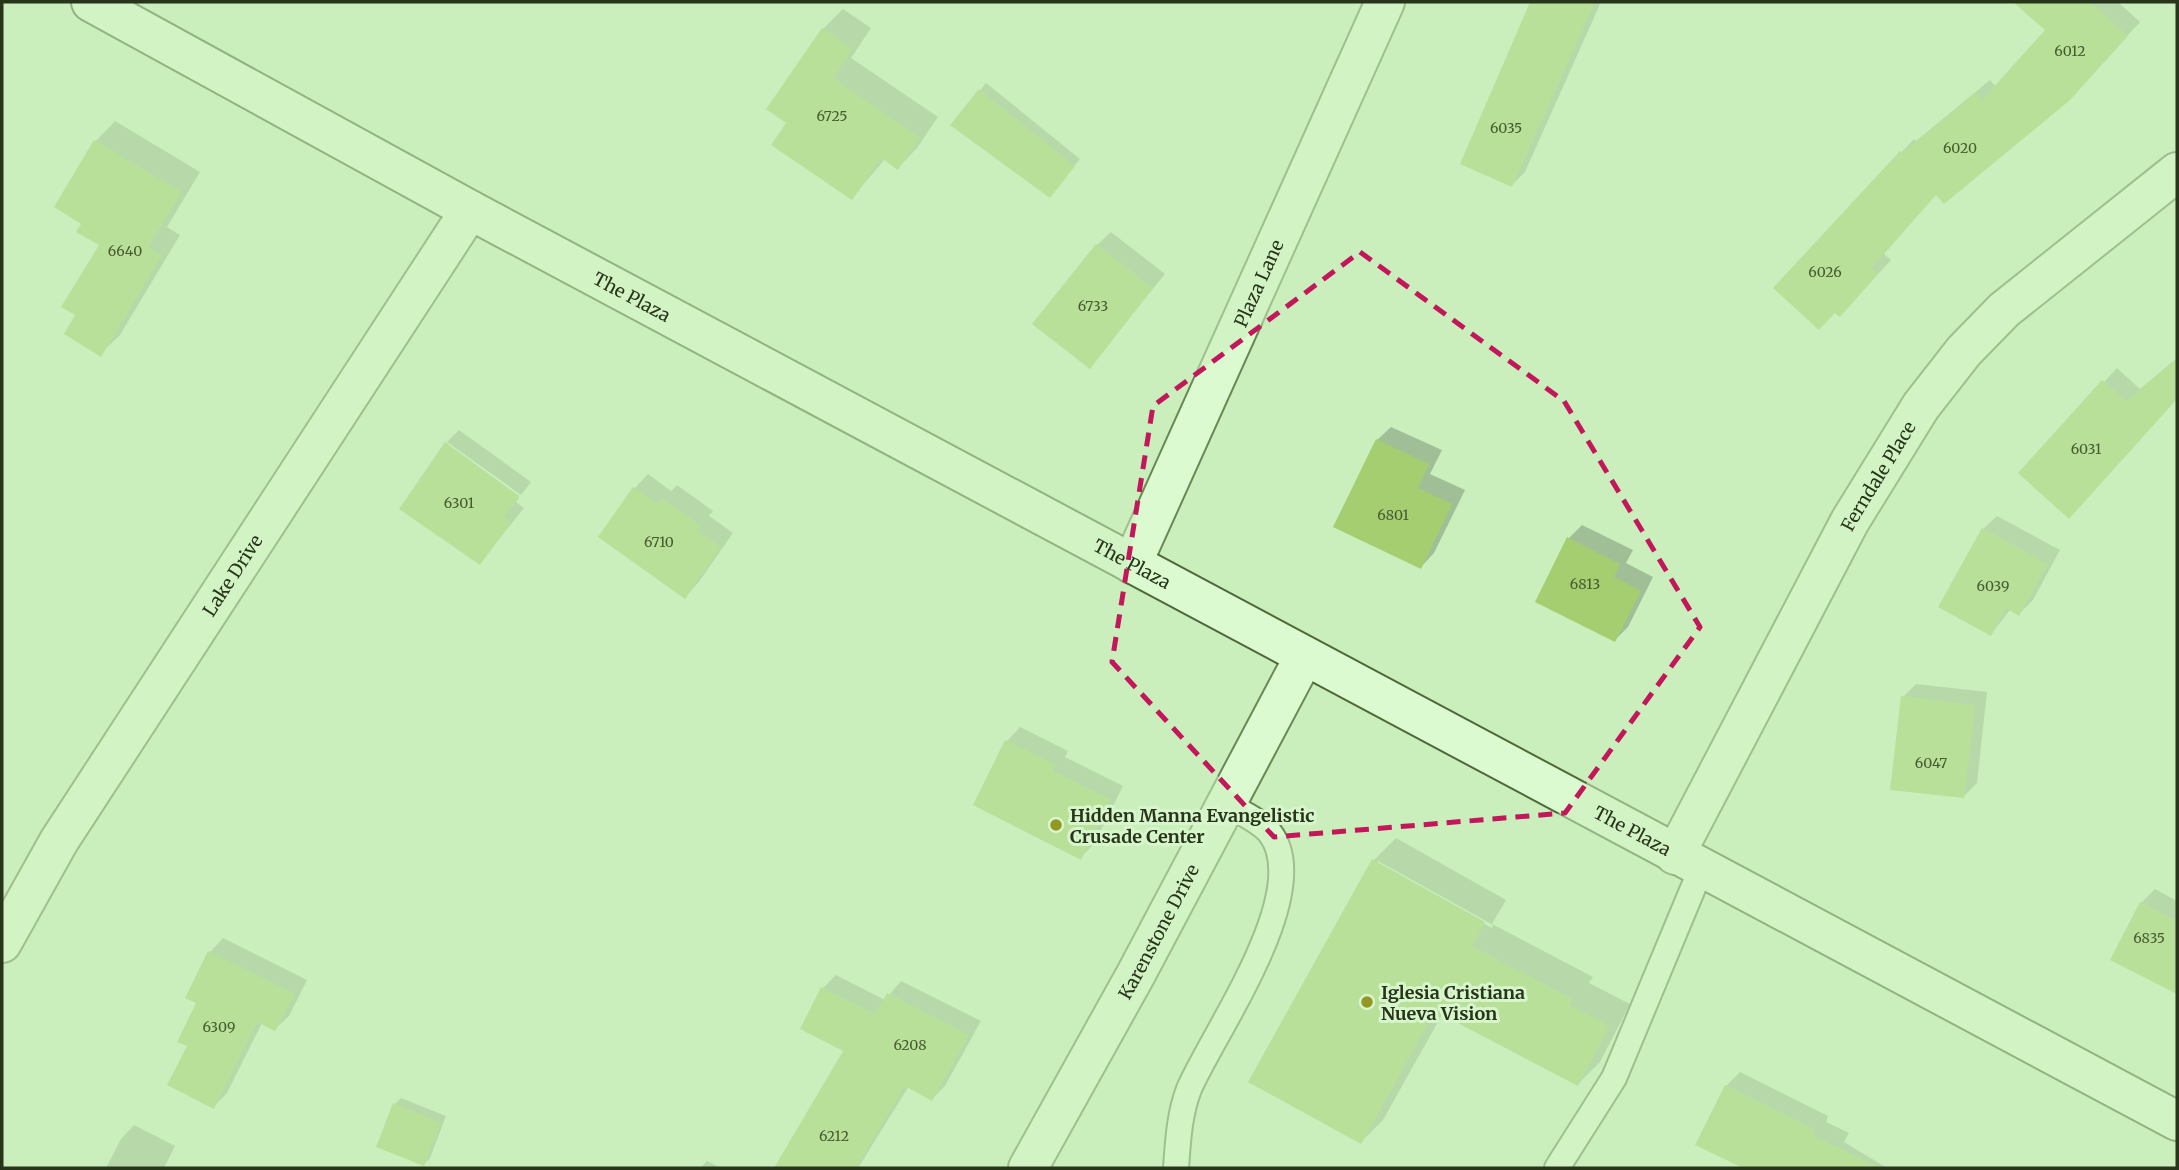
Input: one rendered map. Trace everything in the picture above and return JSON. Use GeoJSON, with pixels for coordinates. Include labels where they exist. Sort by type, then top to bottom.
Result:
{"type":"FeatureCollection","features":[{"type":"Feature","properties":{"kind":"street","name":"The Plaza"},"geometry":{"type":"LineString","coordinates":[[90,2],[470,210],[2177,1121]]}},
{"type":"Feature","properties":{"kind":"street","name":"Plaza Lane"},"geometry":{"type":"LineString","coordinates":[[1132,564],[1385,2]]}},
{"type":"Feature","properties":{"kind":"street","name":"Ferndale Place"},"geometry":{"type":"LineString","coordinates":[[1688,862],[1850,521],[1921,406],[1964,351],[2004,310],[2177,172]]}},
{"type":"Feature","properties":{"kind":"street","name":"Lake Drive"},"geometry":{"type":"LineString","coordinates":[[2,943],[59,841],[470,210]]}},
{"type":"Feature","properties":{"kind":"street","name":"Karenstone Drive"},"geometry":{"type":"LineString","coordinates":[[1028,1168],[1304,657]]}},
{"type":"Feature","properties":{"kind":"lane"},"geometry":{"type":"LineString","coordinates":[[1176,1168],[1179,1125],[1189,1090],[1267,940],[1279,895],[1281,860],[1270,833],[1226,803]]}},
{"type":"Feature","properties":{"kind":"lane"},"geometry":{"type":"LineString","coordinates":[[1557,1168],[1614,1079],[1688,862]]}},
{"type":"Feature","properties":{"kind":"highlighted area"},"geometry":{"type":"Polygon","coordinates":[[[1360,252],[1564,401],[1700,627],[1565,813],[1274,837],[1112,662],[1153,406],[1360,252]]]}},
{"type":"Feature","properties":{"kind":"building"},"geometry":{"type":"Polygon","coordinates":[[[1530,2],[1595,2],[1512,187],[1460,164],[1530,2]]]}},
{"type":"Feature","properties":{"kind":"building"},"geometry":{"type":"Polygon","coordinates":[[[2013,2],[2090,2],[2128,36],[2069,101],[1944,204],[1936,195],[1871,268],[1878,274],[1840,317],[1835,313],[1819,330],[1773,288],[1900,151],[1902,153],[1976,92],[1982,100],[2045,30],[2013,2]]]}},
{"type":"Feature","properties":{"kind":"building"},"geometry":{"type":"Polygon","coordinates":[[[822,28],[853,49],[833,78],[920,137],[898,170],[881,158],[852,200],[771,145],[786,123],[766,109],[822,28]]]}},
{"type":"Feature","properties":{"kind":"building"},"geometry":{"type":"Polygon","coordinates":[[[979,89],[1075,166],[1050,198],[950,125],[979,89]]]}},
{"type":"Feature","properties":{"kind":"building"},"geometry":{"type":"Polygon","coordinates":[[[94,140],[182,192],[148,247],[162,255],[101,357],[64,334],[75,315],[61,307],[99,245],[76,232],[81,224],[54,207],[94,140]]]}},
{"type":"Feature","properties":{"kind":"building"},"geometry":{"type":"Polygon","coordinates":[[[1096,244],[1153,288],[1090,369],[1032,324],[1096,244]]]}},
{"type":"Feature","properties":{"kind":"building"},"geometry":{"type":"Polygon","coordinates":[[[2177,358],[2177,399],[2069,519],[2018,473],[2102,380],[2126,401],[2177,358]]]}},
{"type":"Feature","properties":{"kind":"building"},"geometry":{"type":"Polygon","coordinates":[[[1376,439],[1429,464],[1418,488],[1452,504],[1421,569],[1333,527],[1376,439]]]}},
{"type":"Feature","properties":{"kind":"building"},"geometry":{"type":"Polygon","coordinates":[[[445,442],[519,496],[504,517],[511,522],[480,565],[399,509],[445,442]]]}},
{"type":"Feature","properties":{"kind":"building"},"geometry":{"type":"Polygon","coordinates":[[[633,487],[657,504],[662,498],[701,526],[697,530],[721,547],[685,599],[598,537],[633,487]]]}},
{"type":"Feature","properties":{"kind":"building"},"geometry":{"type":"Polygon","coordinates":[[[1982,528],[2048,564],[2019,616],[2006,608],[1991,636],[1938,607],[1982,528]]]}},
{"type":"Feature","properties":{"kind":"building"},"geometry":{"type":"Polygon","coordinates":[[[1567,537],[1620,564],[1614,577],[1641,591],[1615,642],[1535,602],[1567,537]]]}},
{"type":"Feature","properties":{"kind":"building"},"geometry":{"type":"Polygon","coordinates":[[[1901,696],[1975,705],[1964,798],[1890,790],[1901,696]]]}},
{"type":"Feature","properties":{"kind":"building","name":"Hidden Manna Evangelistic Crusade Center"},"geometry":{"type":"Polygon","coordinates":[[[1005,740],[1056,765],[1053,771],[1111,800],[1081,860],[973,805],[1005,740]]]}},
{"type":"Feature","properties":{"kind":"building","name":"Iglesia Cristiana Nueva Vision"},"geometry":{"type":"Polygon","coordinates":[[[1372,859],[1485,922],[1472,946],[1572,999],[1569,1005],[1609,1026],[1578,1086],[1435,1011],[1361,1144],[1248,1082],[1372,859]]]}},
{"type":"Feature","properties":{"kind":"building"},"geometry":{"type":"Polygon","coordinates":[[[2140,902],[2177,921],[2177,994],[2110,960],[2140,902]]]}},
{"type":"Feature","properties":{"kind":"building"},"geometry":{"type":"Polygon","coordinates":[[[208,951],[295,994],[275,1031],[257,1022],[214,1109],[167,1085],[187,1046],[177,1042],[196,1003],[185,998],[208,951]]]}},
{"type":"Feature","properties":{"kind":"building"},"geometry":{"type":"Polygon","coordinates":[[[821,987],[875,1014],[887,993],[969,1035],[932,1101],[905,1086],[856,1168],[774,1168],[843,1051],[800,1029],[821,987]]]}},
{"type":"Feature","properties":{"kind":"building"},"geometry":{"type":"Polygon","coordinates":[[[1725,1085],[1816,1130],[1813,1136],[1881,1168],[1743,1168],[1695,1145],[1725,1085]]]}},
{"type":"Feature","properties":{"kind":"building"},"geometry":{"type":"Polygon","coordinates":[[[393,1103],[441,1123],[424,1166],[376,1147],[393,1103]]]}},
{"type":"Feature","properties":{"kind":"place","name":"Hidden Manna Evangelistic Crusade Center"},"geometry":{"type":"Point","coordinates":[1056,825]}},
{"type":"Feature","properties":{"kind":"place","name":"Iglesia Cristiana Nueva Vision"},"geometry":{"type":"Point","coordinates":[1367,1002]}}]}
